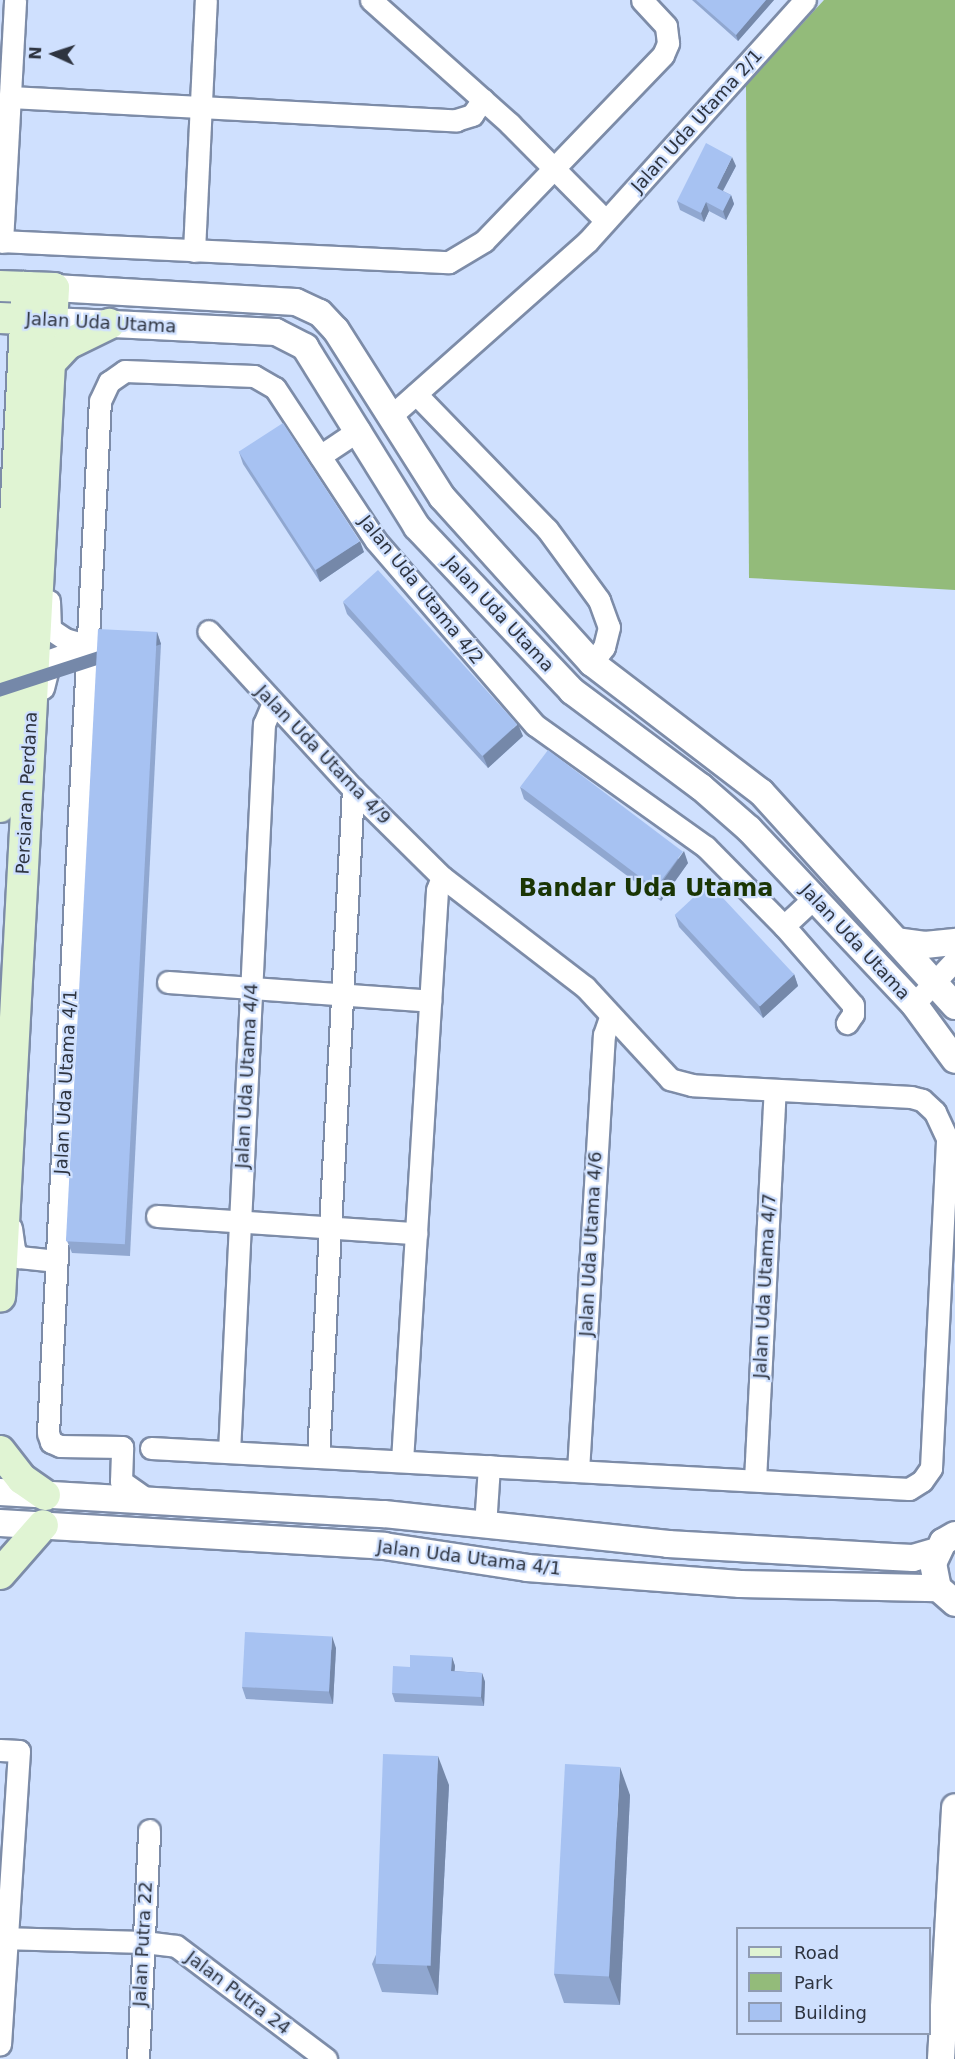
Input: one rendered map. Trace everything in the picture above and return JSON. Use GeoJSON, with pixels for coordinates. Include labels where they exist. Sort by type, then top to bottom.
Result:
{"type":"FeatureCollection","features":[{"type":"Feature","properties":{"kind":"main road","name":"Persiaran Perdana"},"geometry":{"type":"LineString","coordinates":[[0,1297],[42,518],[36,361],[19,322],[27,287]]}},
{"type":"Feature","properties":{"kind":"main road"},"geometry":{"type":"LineString","coordinates":[[19,322],[36,361],[109,324]]}},
{"type":"Feature","properties":{"kind":"main road","name":"Persiaran Perdana"},"geometry":{"type":"LineString","coordinates":[[0,807],[36,361]]}},
{"type":"Feature","properties":{"kind":"main road"},"geometry":{"type":"LineString","coordinates":[[0,1452],[22,1479],[45,1495]]}},
{"type":"Feature","properties":{"kind":"main road"},"geometry":{"type":"LineString","coordinates":[[0,1574],[43,1525]]}},
{"type":"Feature","properties":{"kind":"street"},"geometry":{"type":"LineString","coordinates":[[15,0],[1,242],[449,262],[484,241],[663,55],[668,43],[666,26],[642,0]]}},
{"type":"Feature","properties":{"kind":"street"},"geometry":{"type":"LineString","coordinates":[[194,251],[206,0]]}},
{"type":"Feature","properties":{"kind":"street"},"geometry":{"type":"LineString","coordinates":[[371,0],[483,99],[606,221]]}},
{"type":"Feature","properties":{"kind":"street","name":"Jalan Uda Utama 2/1"},"geometry":{"type":"LineString","coordinates":[[392,415],[588,241],[805,0]]}},
{"type":"Feature","properties":{"kind":"street"},"geometry":{"type":"LineString","coordinates":[[10,97],[456,120],[472,115],[483,99]]}},
{"type":"Feature","properties":{"kind":"street","name":"Jalan Uda Utama"},"geometry":{"type":"LineString","coordinates":[[27,287],[296,302],[320,313],[336,330],[442,497],[592,663],[761,792],[955,1005]]}},
{"type":"Feature","properties":{"kind":"street","name":"Jalan Uda Utama"},"geometry":{"type":"LineString","coordinates":[[19,322],[276,332],[291,337],[305,347],[320,367],[417,526],[572,691],[701,787],[749,829],[914,1004],[933,1026],[955,1060]]}},
{"type":"Feature","properties":{"kind":"street","name":"Jalan Uda Utama 4/2"},"geometry":{"type":"LineString","coordinates":[[94,580],[100,401],[109,382],[125,371],[254,376],[275,388],[376,541],[535,725],[706,847],[784,926],[853,1005],[854,1014],[847,1023]]}},
{"type":"Feature","properties":{"kind":"street"},"geometry":{"type":"LineString","coordinates":[[416,394],[547,529],[599,600],[609,627],[604,647],[592,663]]}},
{"type":"Feature","properties":{"kind":"street"},"geometry":{"type":"LineString","coordinates":[[320,456],[359,430]]}},
{"type":"Feature","properties":{"kind":"street"},"geometry":{"type":"LineString","coordinates":[[42,518],[50,560],[50,629],[65,639],[89,646]]}},
{"type":"Feature","properties":{"kind":"street","name":"Jalan Uda Utama 4/1"},"geometry":{"type":"LineString","coordinates":[[94,580],[49,1438],[60,1446],[122,1447],[121,1481],[149,1501]]}},
{"type":"Feature","properties":{"kind":"street","name":"Jalan Uda Utama 4/9"},"geometry":{"type":"LineString","coordinates":[[208,631],[353,789],[442,877],[585,987],[610,1018],[670,1079],[692,1085],[911,1097],[922,1100],[935,1112],[947,1138],[931,1468],[922,1481],[909,1489],[755,1480]]}},
{"type":"Feature","properties":{"kind":"street"},"geometry":{"type":"LineString","coordinates":[[27,784],[40,759],[46,667],[50,660],[89,646]]}},
{"type":"Feature","properties":{"kind":"street","name":"Jalan Uda Utama 4/4"},"geometry":{"type":"LineString","coordinates":[[229,1452],[264,724],[273,703]]}},
{"type":"Feature","properties":{"kind":"street"},"geometry":{"type":"LineString","coordinates":[[318,1457],[353,789]]}},
{"type":"Feature","properties":{"kind":"street"},"geometry":{"type":"LineString","coordinates":[[402,1461],[436,890],[442,877]]}},
{"type":"Feature","properties":{"kind":"street"},"geometry":{"type":"LineString","coordinates":[[784,926],[814,898]]}},
{"type":"Feature","properties":{"kind":"street"},"geometry":{"type":"LineString","coordinates":[[897,941],[925,945],[955,942]]}},
{"type":"Feature","properties":{"kind":"street"},"geometry":{"type":"LineString","coordinates":[[914,1004],[955,960]]}},
{"type":"Feature","properties":{"kind":"street"},"geometry":{"type":"LineString","coordinates":[[168,982],[430,1001]]}},
{"type":"Feature","properties":{"kind":"street"},"geometry":{"type":"LineString","coordinates":[[933,1026],[955,1005]]}},
{"type":"Feature","properties":{"kind":"street","name":"Jalan Uda Utama 4/6"},"geometry":{"type":"LineString","coordinates":[[578,1471],[604,1035],[610,1018]]}},
{"type":"Feature","properties":{"kind":"street","name":"Jalan Uda Utama 4/7"},"geometry":{"type":"LineString","coordinates":[[755,1480],[775,1091]]}},
{"type":"Feature","properties":{"kind":"street"},"geometry":{"type":"LineString","coordinates":[[6,1188],[14,1250],[19,1257],[57,1261]]}},
{"type":"Feature","properties":{"kind":"street"},"geometry":{"type":"LineString","coordinates":[[157,1215],[416,1233]]}},
{"type":"Feature","properties":{"kind":"street"},"geometry":{"type":"LineString","coordinates":[[151,1448],[755,1480]]}},
{"type":"Feature","properties":{"kind":"street"},"geometry":{"type":"LineString","coordinates":[[485,1526],[489,1466]]}},
{"type":"Feature","properties":{"kind":"street","name":"Jalan Uda Utama 4/1"},"geometry":{"type":"LineString","coordinates":[[0,1492],[384,1514],[668,1544],[901,1558],[950,1537]]}},
{"type":"Feature","properties":{"kind":"street","name":"Jalan Uda Utama 4/1"},"geometry":{"type":"LineString","coordinates":[[0,1522],[384,1546],[526,1568],[950,1601]]}},
{"type":"Feature","properties":{"kind":"street"},"geometry":{"type":"LineString","coordinates":[[950,1537],[933,1576],[950,1601]]}},
{"type":"Feature","properties":{"kind":"street"},"geometry":{"type":"LineString","coordinates":[[0,1750],[19,1752],[3,1938],[0,2044]]}},
{"type":"Feature","properties":{"kind":"street"},"geometry":{"type":"LineString","coordinates":[[941,2059],[955,1808]]}},
{"type":"Feature","properties":{"kind":"street","name":"Jalan Putra 22"},"geometry":{"type":"LineString","coordinates":[[138,2059],[149,1830]]}},
{"type":"Feature","properties":{"kind":"street","name":"Jalan Putra 24"},"geometry":{"type":"LineString","coordinates":[[3,1938],[144,1942],[176,1947],[326,2059]]}},
{"type":"Feature","properties":{"kind":"green space"},"geometry":{"type":"Polygon","coordinates":[[[824,0],[955,0],[955,590],[749,578],[746,85],[824,0]]]}},
{"type":"Feature","properties":{"kind":"building"},"geometry":{"type":"Polygon","coordinates":[[[696,0],[766,0],[736,35],[696,0]]]}},
{"type":"Feature","properties":{"kind":"building"},"geometry":{"type":"Polygon","coordinates":[[[706,143],[732,157],[717,188],[731,195],[723,211],[706,202],[701,213],[677,201],[706,143]]]}},
{"type":"Feature","properties":{"kind":"building"},"geometry":{"type":"Polygon","coordinates":[[[283,423],[360,541],[315,570],[239,452],[283,423]]]}},
{"type":"Feature","properties":{"kind":"building"},"geometry":{"type":"Polygon","coordinates":[[[378,570],[517,725],[482,756],[343,601],[378,570]]]}},
{"type":"Feature","properties":{"kind":"building"},"geometry":{"type":"Polygon","coordinates":[[[98,629],[157,632],[125,1244],[66,1241],[98,629]]]}},
{"type":"Feature","properties":{"kind":"building"},"geometry":{"type":"Polygon","coordinates":[[[548,750],[683,852],[655,888],[520,787],[548,750]]]}},
{"type":"Feature","properties":{"kind":"building"},"geometry":{"type":"Polygon","coordinates":[[[709,883],[794,974],[760,1006],[675,915],[709,883]]]}},
{"type":"Feature","properties":{"kind":"building"},"geometry":{"type":"Polygon","coordinates":[[[245,1632],[332,1637],[329,1691],[242,1687],[245,1632]]]}},
{"type":"Feature","properties":{"kind":"building"},"geometry":{"type":"Polygon","coordinates":[[[410,1655],[452,1657],[451,1671],[482,1673],[481,1697],[392,1693],[393,1666],[410,1667],[410,1655]]]}},
{"type":"Feature","properties":{"kind":"building"},"geometry":{"type":"Polygon","coordinates":[[[383,1754],[438,1756],[431,1966],[376,1964],[383,1754]]]}},
{"type":"Feature","properties":{"kind":"building"},"geometry":{"type":"Polygon","coordinates":[[[565,1764],[620,1767],[609,1977],[554,1974],[565,1764]]]}},
{"type":"Feature","properties":{"kind":"district","name":"Bandar Uda Utama"},"geometry":{"type":"Point","coordinates":[646,889]}}]}
